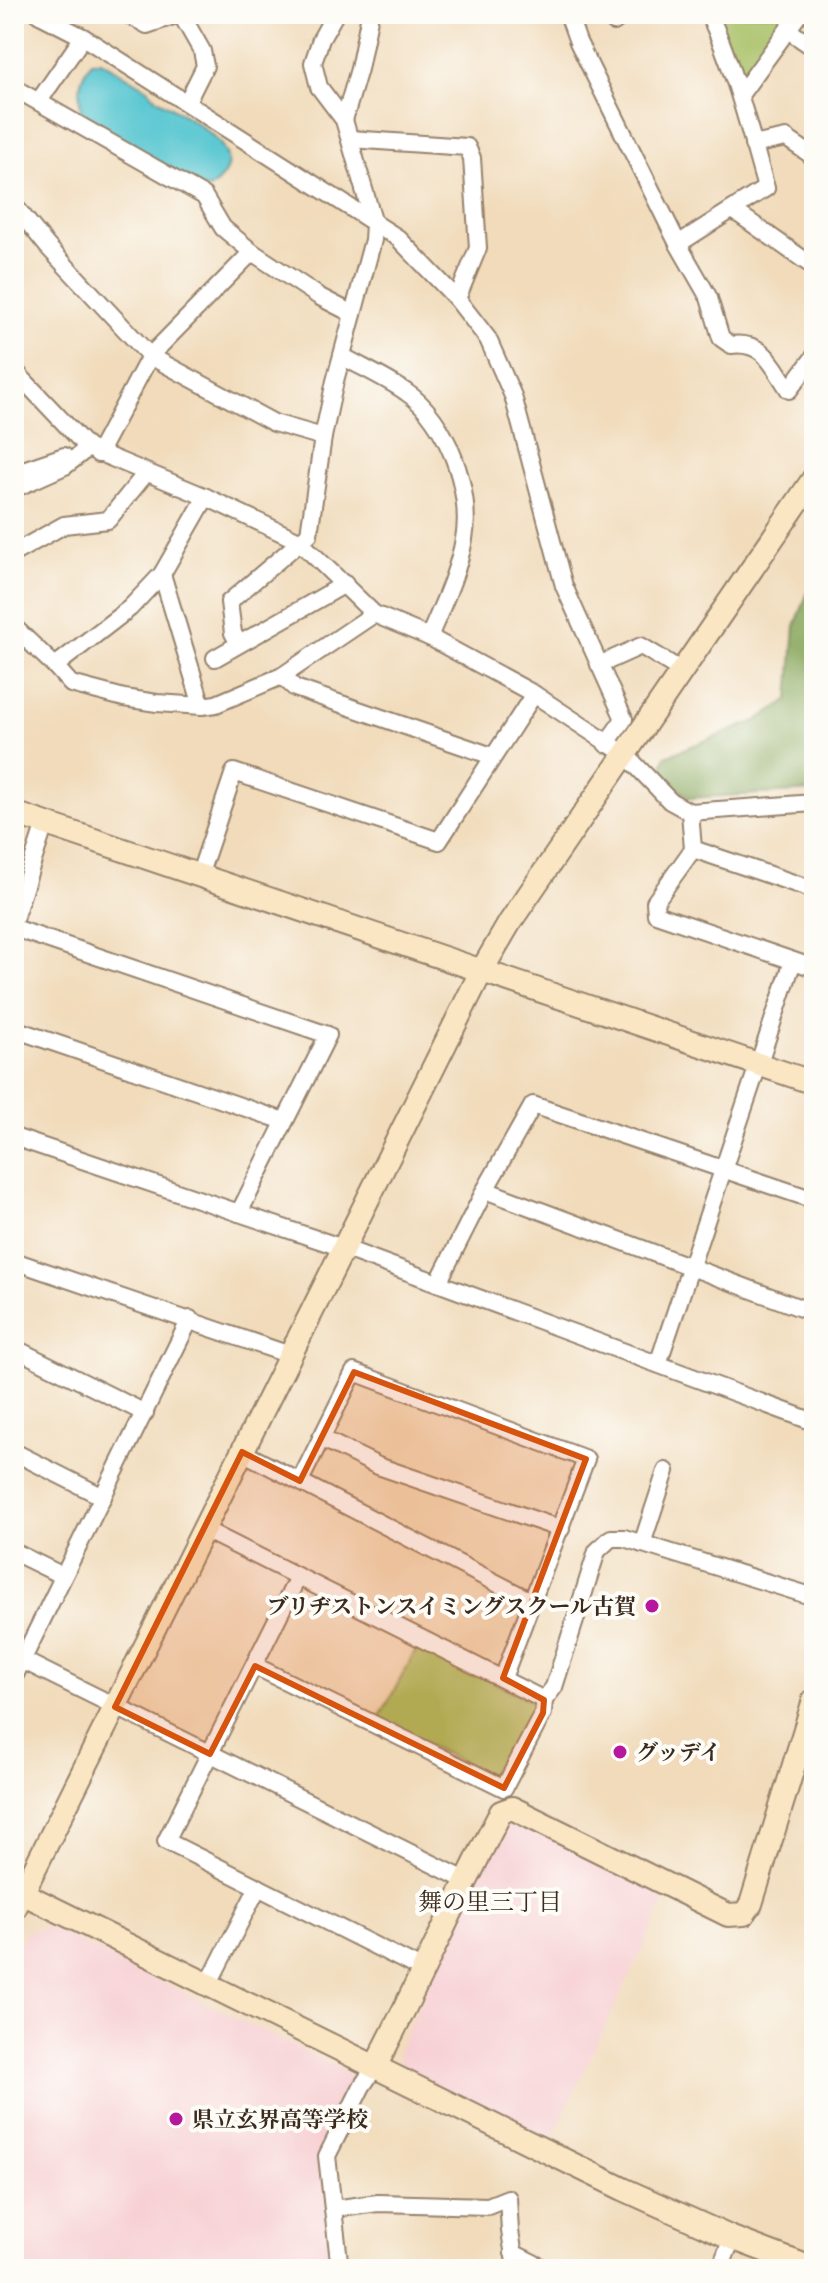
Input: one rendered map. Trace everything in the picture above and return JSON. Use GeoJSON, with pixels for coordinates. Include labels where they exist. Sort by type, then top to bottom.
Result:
{"type":"FeatureCollection","features":[{"type":"Feature","properties":{"kind":"street"},"geometry":{"type":"LineString","coordinates":[[38,14],[83,37],[398,238],[457,299],[488,339],[513,396],[564,586],[624,719],[606,744]]}},
{"type":"Feature","properties":{"kind":"street"},"geometry":{"type":"LineString","coordinates":[[127,14],[147,25],[180,14],[202,51],[205,66],[187,102]]}},
{"type":"Feature","properties":{"kind":"street"},"geometry":{"type":"LineString","coordinates":[[239,644],[233,633],[229,602],[309,534],[323,437],[373,240],[374,224],[344,120],[319,87],[313,63],[321,39],[335,14]]}},
{"type":"Feature","properties":{"kind":"street"},"geometry":{"type":"LineString","coordinates":[[344,120],[359,69],[370,14]]}},
{"type":"Feature","properties":{"kind":"street"},"geometry":{"type":"LineString","coordinates":[[568,14],[578,42],[678,244],[709,298],[721,338],[731,345],[745,343],[756,347],[765,354],[789,390],[814,357]]}},
{"type":"Feature","properties":{"kind":"street"},"geometry":{"type":"LineString","coordinates":[[678,244],[766,188],[740,95],[709,14]]}},
{"type":"Feature","properties":{"kind":"street"},"geometry":{"type":"LineString","coordinates":[[740,95],[799,14]]}},
{"type":"Feature","properties":{"kind":"street"},"geometry":{"type":"LineString","coordinates":[[788,30],[814,48]]}},
{"type":"Feature","properties":{"kind":"street"},"geometry":{"type":"LineString","coordinates":[[39,101],[83,37]]}},
{"type":"Feature","properties":{"kind":"street"},"geometry":{"type":"LineString","coordinates":[[14,88],[204,196],[223,228],[252,252],[320,297],[353,314]]}},
{"type":"Feature","properties":{"kind":"street"},"geometry":{"type":"LineString","coordinates":[[753,145],[786,138],[814,157]]}},
{"type":"Feature","properties":{"kind":"street"},"geometry":{"type":"LineString","coordinates":[[350,139],[467,147],[472,158],[478,248],[457,299]]}},
{"type":"Feature","properties":{"kind":"street"},"geometry":{"type":"LineString","coordinates":[[14,205],[48,247],[150,356],[274,423],[323,437]]}},
{"type":"Feature","properties":{"kind":"street"},"geometry":{"type":"LineString","coordinates":[[733,210],[814,267]]}},
{"type":"Feature","properties":{"kind":"street"},"geometry":{"type":"LineString","coordinates":[[14,489],[93,451],[150,356],[252,252]]}},
{"type":"Feature","properties":{"kind":"street"},"geometry":{"type":"LineString","coordinates":[[342,356],[409,393],[442,433],[460,472],[465,535],[461,556],[429,637]]}},
{"type":"Feature","properties":{"kind":"street"},"geometry":{"type":"LineString","coordinates":[[14,370],[93,451],[206,497],[299,541],[374,614],[429,637],[534,694],[626,755],[670,801],[690,812],[814,803]]}},
{"type":"Feature","properties":{"kind":"street"},"geometry":{"type":"LineString","coordinates":[[14,473],[93,451]]}},
{"type":"Feature","properties":{"kind":"street"},"geometry":{"type":"LineString","coordinates":[[14,553],[64,525],[108,520],[146,473]]}},
{"type":"Feature","properties":{"kind":"street"},"geometry":{"type":"LineString","coordinates":[[814,478],[510,922],[482,970],[115,1707],[17,1897],[208,1985],[623,2189],[732,2238],[814,2269]]}},
{"type":"Feature","properties":{"kind":"street"},"geometry":{"type":"LineString","coordinates":[[55,666],[130,608],[162,574],[206,497]]}},
{"type":"Feature","properties":{"kind":"street"},"geometry":{"type":"LineString","coordinates":[[162,574],[202,706]]}},
{"type":"Feature","properties":{"kind":"street"},"geometry":{"type":"LineString","coordinates":[[215,658],[345,584]]}},
{"type":"Feature","properties":{"kind":"street"},"geometry":{"type":"LineString","coordinates":[[14,627],[71,684],[124,698],[202,706],[231,699],[282,676],[374,614]]}},
{"type":"Feature","properties":{"kind":"street"},"geometry":{"type":"LineString","coordinates":[[599,665],[641,646],[682,671]]}},
{"type":"Feature","properties":{"kind":"street"},"geometry":{"type":"LineString","coordinates":[[282,676],[295,688],[492,756]]}},
{"type":"Feature","properties":{"kind":"street"},"geometry":{"type":"LineString","coordinates":[[199,876],[234,772],[439,841],[534,694]]}},
{"type":"Feature","properties":{"kind":"street"},"geometry":{"type":"LineString","coordinates":[[690,812],[693,849],[655,902],[656,914],[814,968]]}},
{"type":"Feature","properties":{"kind":"street"},"geometry":{"type":"LineString","coordinates":[[14,813],[814,1083]]}},
{"type":"Feature","properties":{"kind":"street"},"geometry":{"type":"LineString","coordinates":[[14,919],[45,824]]}},
{"type":"Feature","properties":{"kind":"street"},"geometry":{"type":"LineString","coordinates":[[693,849],[814,890]]}},
{"type":"Feature","properties":{"kind":"street"},"geometry":{"type":"LineString","coordinates":[[14,928],[328,1035],[239,1213]]}},
{"type":"Feature","properties":{"kind":"street"},"geometry":{"type":"LineString","coordinates":[[658,1364],[793,961]]}},
{"type":"Feature","properties":{"kind":"street"},"geometry":{"type":"LineString","coordinates":[[14,1029],[284,1121]]}},
{"type":"Feature","properties":{"kind":"street"},"geometry":{"type":"LineString","coordinates":[[438,1283],[533,1105],[814,1200]]}},
{"type":"Feature","properties":{"kind":"street"},"geometry":{"type":"LineString","coordinates":[[14,1137],[343,1248],[814,1422]]}},
{"type":"Feature","properties":{"kind":"street"},"geometry":{"type":"LineString","coordinates":[[485,1190],[814,1313]]}},
{"type":"Feature","properties":{"kind":"street"},"geometry":{"type":"LineString","coordinates":[[14,1261],[290,1355]]}},
{"type":"Feature","properties":{"kind":"street"},"geometry":{"type":"LineString","coordinates":[[14,1677],[18,1658],[63,1576],[190,1319]]}},
{"type":"Feature","properties":{"kind":"street"},"geometry":{"type":"LineString","coordinates":[[14,1348],[145,1413]]}},
{"type":"Feature","properties":{"kind":"street"},"geometry":{"type":"LineString","coordinates":[[300,1481],[354,1372],[586,1459],[503,1678]]}},
{"type":"Feature","properties":{"kind":"street"},"geometry":{"type":"LineString","coordinates":[[321,1438],[378,1466],[561,1529]]}},
{"type":"Feature","properties":{"kind":"street"},"geometry":{"type":"LineString","coordinates":[[14,1452],[103,1497]]}},
{"type":"Feature","properties":{"kind":"street"},"geometry":{"type":"LineString","coordinates":[[242,1452],[533,1602]]}},
{"type":"Feature","properties":{"kind":"street"},"geometry":{"type":"LineString","coordinates":[[642,1544],[666,1471]]}},
{"type":"Feature","properties":{"kind":"street"},"geometry":{"type":"LineString","coordinates":[[203,1529],[544,1700]]}},
{"type":"Feature","properties":{"kind":"street"},"geometry":{"type":"LineString","coordinates":[[255,1666],[504,1788],[543,1713],[544,1700],[554,1687],[597,1551],[611,1538],[624,1538],[814,1597]]}},
{"type":"Feature","properties":{"kind":"street"},"geometry":{"type":"LineString","coordinates":[[14,1552],[63,1576]]}},
{"type":"Feature","properties":{"kind":"street"},"geometry":{"type":"LineString","coordinates":[[298,1577],[166,1841],[425,1971]]}},
{"type":"Feature","properties":{"kind":"street"},"geometry":{"type":"LineString","coordinates":[[18,1658],[465,1880]]}},
{"type":"Feature","properties":{"kind":"street"},"geometry":{"type":"LineString","coordinates":[[340,2269],[327,2156],[425,1971],[465,1880],[501,1812],[512,1808],[728,1915],[744,1914],[751,1904],[814,1700]]}},
{"type":"Feature","properties":{"kind":"street"},"geometry":{"type":"LineString","coordinates":[[208,1985],[258,1887]]}},
{"type":"Feature","properties":{"kind":"street"},"geometry":{"type":"LineString","coordinates":[[333,2209],[378,2203],[488,2206],[508,2198],[515,2261],[545,2269]]}},
{"type":"Feature","properties":{"kind":"street"},"geometry":{"type":"LineString","coordinates":[[720,2269],[732,2238]]}},
{"type":"Feature","properties":{"kind":"highlighted area"},"geometry":{"type":"Polygon","coordinates":[[[354,1372],[586,1459],[503,1678],[544,1700],[543,1713],[504,1788],[255,1666],[210,1754],[115,1707],[242,1452],[300,1481],[354,1372]]]}},
{"type":"Feature","properties":{"kind":"shaded area"},"geometry":{"type":"Polygon","coordinates":[[[515,1820],[668,1894],[552,2139],[399,2067],[399,2049],[502,1822],[515,1820]]]}},
{"type":"Feature","properties":{"kind":"shaded area","name":"県立玄界高等学校"},"geometry":{"type":"Polygon","coordinates":[[[47,1926],[355,2076],[356,2084],[321,2154],[334,2269],[14,2269],[14,1955],[25,1932],[47,1926]]]}},
{"type":"Feature","properties":{"kind":"green space"},"geometry":{"type":"Polygon","coordinates":[[[716,14],[790,14],[748,72],[740,74],[716,14]]]}},
{"type":"Feature","properties":{"kind":"green space"},"geometry":{"type":"Polygon","coordinates":[[[814,577],[814,791],[690,798],[660,775],[666,756],[756,721],[789,699],[795,626],[814,577]]]}},
{"type":"Feature","properties":{"kind":"green space"},"geometry":{"type":"Polygon","coordinates":[[[419,1645],[536,1703],[537,1713],[503,1777],[495,1779],[378,1720],[419,1645]]]}},
{"type":"Feature","properties":{"kind":"water"},"geometry":{"type":"Polygon","coordinates":[[[101,61],[201,126],[224,149],[228,162],[223,175],[209,189],[82,118],[80,95],[83,75],[92,62],[101,61]]]}},
{"type":"Feature","properties":{"kind":"place","name":"ブリヂストンスイミングスクール古賀"},"geometry":{"type":"Point","coordinates":[652,1606]}},
{"type":"Feature","properties":{"kind":"place","name":"グッデイ"},"geometry":{"type":"Point","coordinates":[620,1752]}},
{"type":"Feature","properties":{"kind":"place","name":"県立玄界高等学校"},"geometry":{"type":"Point","coordinates":[176,2119]}},
{"type":"Feature","properties":{"kind":"district","name":"舞の里三丁目"},"geometry":{"type":"Point","coordinates":[490,1902]}}]}
